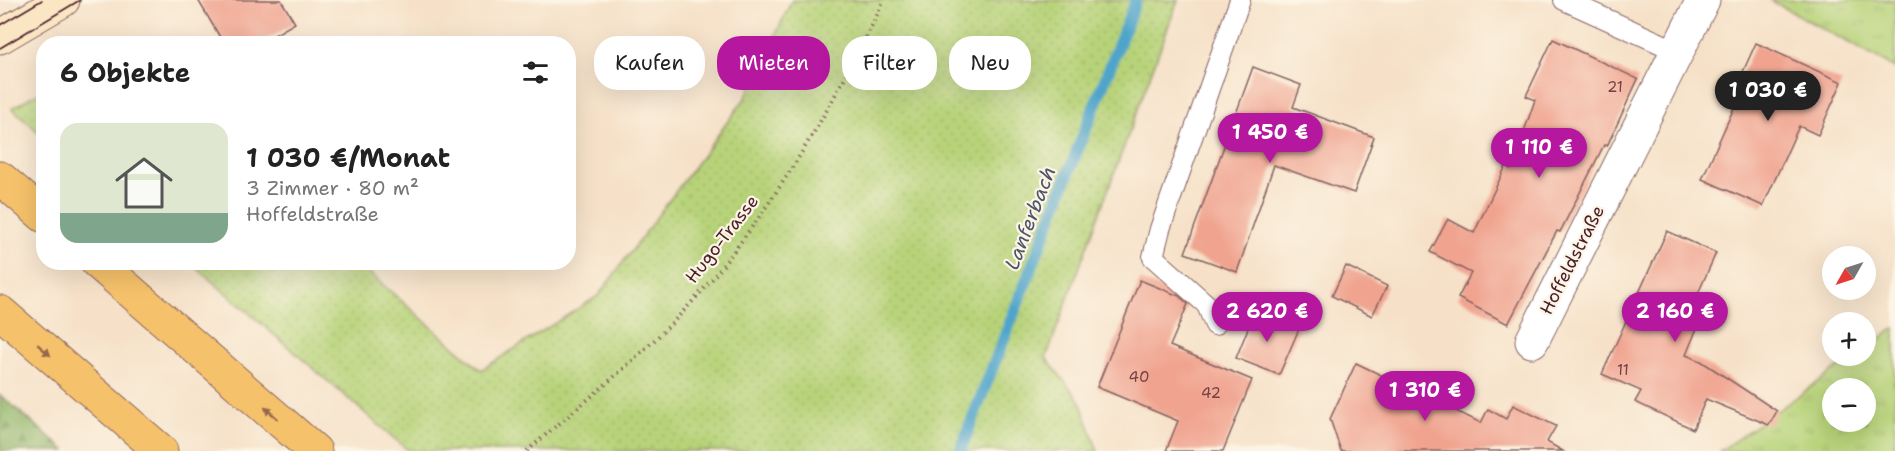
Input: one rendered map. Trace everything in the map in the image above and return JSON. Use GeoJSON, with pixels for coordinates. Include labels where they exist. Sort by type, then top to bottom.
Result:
{"type":"FeatureCollection","features":[{"type":"Feature","properties":{"kind":"highway"},"geometry":{"type":"LineString","coordinates":[[0,178],[36,209]]}},
{"type":"Feature","properties":{"kind":"highway"},"geometry":{"type":"LineString","coordinates":[[106,270],[315,451]]}},
{"type":"Feature","properties":{"kind":"highway"},"geometry":{"type":"LineString","coordinates":[[0,312],[161,451]]}},
{"type":"Feature","properties":{"kind":"main road"},"geometry":{"type":"LineString","coordinates":[[0,37],[63,0]]}},
{"type":"Feature","properties":{"kind":"street","name":"Hoffeldstraße"},"geometry":{"type":"LineString","coordinates":[[1532,341],[1703,0]]}},
{"type":"Feature","properties":{"kind":"lane"},"geometry":{"type":"LineString","coordinates":[[1215,325],[1207,305],[1153,257],[1240,0]]}},
{"type":"Feature","properties":{"kind":"lane"},"geometry":{"type":"LineString","coordinates":[[1564,0],[1677,51]]}},
{"type":"Feature","properties":{"kind":"path","name":"Hugo-Trasse"},"geometry":{"type":"LineString","coordinates":[[527,451],[630,361],[715,275],[792,169],[865,39],[884,0]]}},
{"type":"Feature","properties":{"kind":"green space"},"geometry":{"type":"Polygon","coordinates":[[[792,0],[1178,0],[1046,358],[1080,401],[1098,451],[409,451],[199,270],[366,270],[481,370],[598,296],[749,90],[830,90],[830,36],[775,36],[792,0]]]}},
{"type":"Feature","properties":{"kind":"green space"},"geometry":{"type":"Polygon","coordinates":[[[1770,0],[1895,0],[1895,68],[1770,0]]]}},
{"type":"Feature","properties":{"kind":"green space"},"geometry":{"type":"Polygon","coordinates":[[[36,94],[36,130],[12,108],[36,94]]]}},
{"type":"Feature","properties":{"kind":"green space"},"geometry":{"type":"Polygon","coordinates":[[[1895,328],[1895,451],[1720,451],[1822,379],[1822,432],[1876,432],[1876,378],[1824,378],[1841,366],[1876,366],[1876,341],[1895,328]]]}},
{"type":"Feature","properties":{"kind":"green space"},"geometry":{"type":"Polygon","coordinates":[[[0,395],[66,451],[0,451],[0,395]]]}},
{"type":"Feature","properties":{"kind":"building"},"geometry":{"type":"Polygon","coordinates":[[[198,0],[281,0],[295,23],[273,36],[219,36],[198,0]]]}},
{"type":"Feature","properties":{"kind":"building"},"geometry":{"type":"Polygon","coordinates":[[[1553,39],[1638,79],[1607,146],[1604,145],[1560,232],[1557,231],[1508,324],[1458,298],[1471,273],[1430,252],[1448,219],[1474,233],[1506,166],[1511,169],[1535,100],[1526,96],[1553,39]]]}},
{"type":"Feature","properties":{"kind":"building"},"geometry":{"type":"Polygon","coordinates":[[[1756,43],[1842,82],[1818,135],[1799,126],[1763,206],[1702,179],[1738,99],[1732,96],[1756,43]]]}},
{"type":"Feature","properties":{"kind":"building"},"geometry":{"type":"Polygon","coordinates":[[[1253,67],[1301,85],[1293,107],[1374,137],[1354,193],[1274,165],[1237,272],[1185,253],[1253,67]]]}},
{"type":"Feature","properties":{"kind":"building"},"geometry":{"type":"Polygon","coordinates":[[[1667,231],[1716,253],[1688,316],[1700,321],[1686,355],[1701,361],[1777,411],[1769,425],[1706,399],[1693,429],[1635,402],[1641,391],[1602,374],[1667,231]]]}},
{"type":"Feature","properties":{"kind":"building"},"geometry":{"type":"Polygon","coordinates":[[[1346,266],[1387,286],[1372,316],[1332,296],[1346,266]]]}},
{"type":"Feature","properties":{"kind":"building"},"geometry":{"type":"Polygon","coordinates":[[[1140,280],[1179,296],[1188,304],[1170,346],[1252,380],[1223,451],[1166,451],[1178,421],[1097,387],[1140,280]]]}},
{"type":"Feature","properties":{"kind":"building"},"geometry":{"type":"Polygon","coordinates":[[[1255,311],[1299,329],[1279,375],[1236,358],[1255,311]]]}},
{"type":"Feature","properties":{"kind":"building"},"geometry":{"type":"Polygon","coordinates":[[[1356,363],[1481,423],[1488,409],[1506,419],[1513,405],[1556,426],[1547,442],[1563,451],[1341,451],[1330,419],[1356,363]]]}},
{"type":"Feature","properties":{"kind":"waterway","name":"Lanferbach"},"geometry":{"type":"LineString","coordinates":[[960,451],[1136,0]]}},
{"type":"Feature","properties":{"kind":"tram line"},"geometry":{"type":"LineString","coordinates":[[0,25],[42,0]]}},
{"type":"Feature","properties":{"kind":"tram line"},"geometry":{"type":"LineString","coordinates":[[0,48],[80,0]]}}]}
